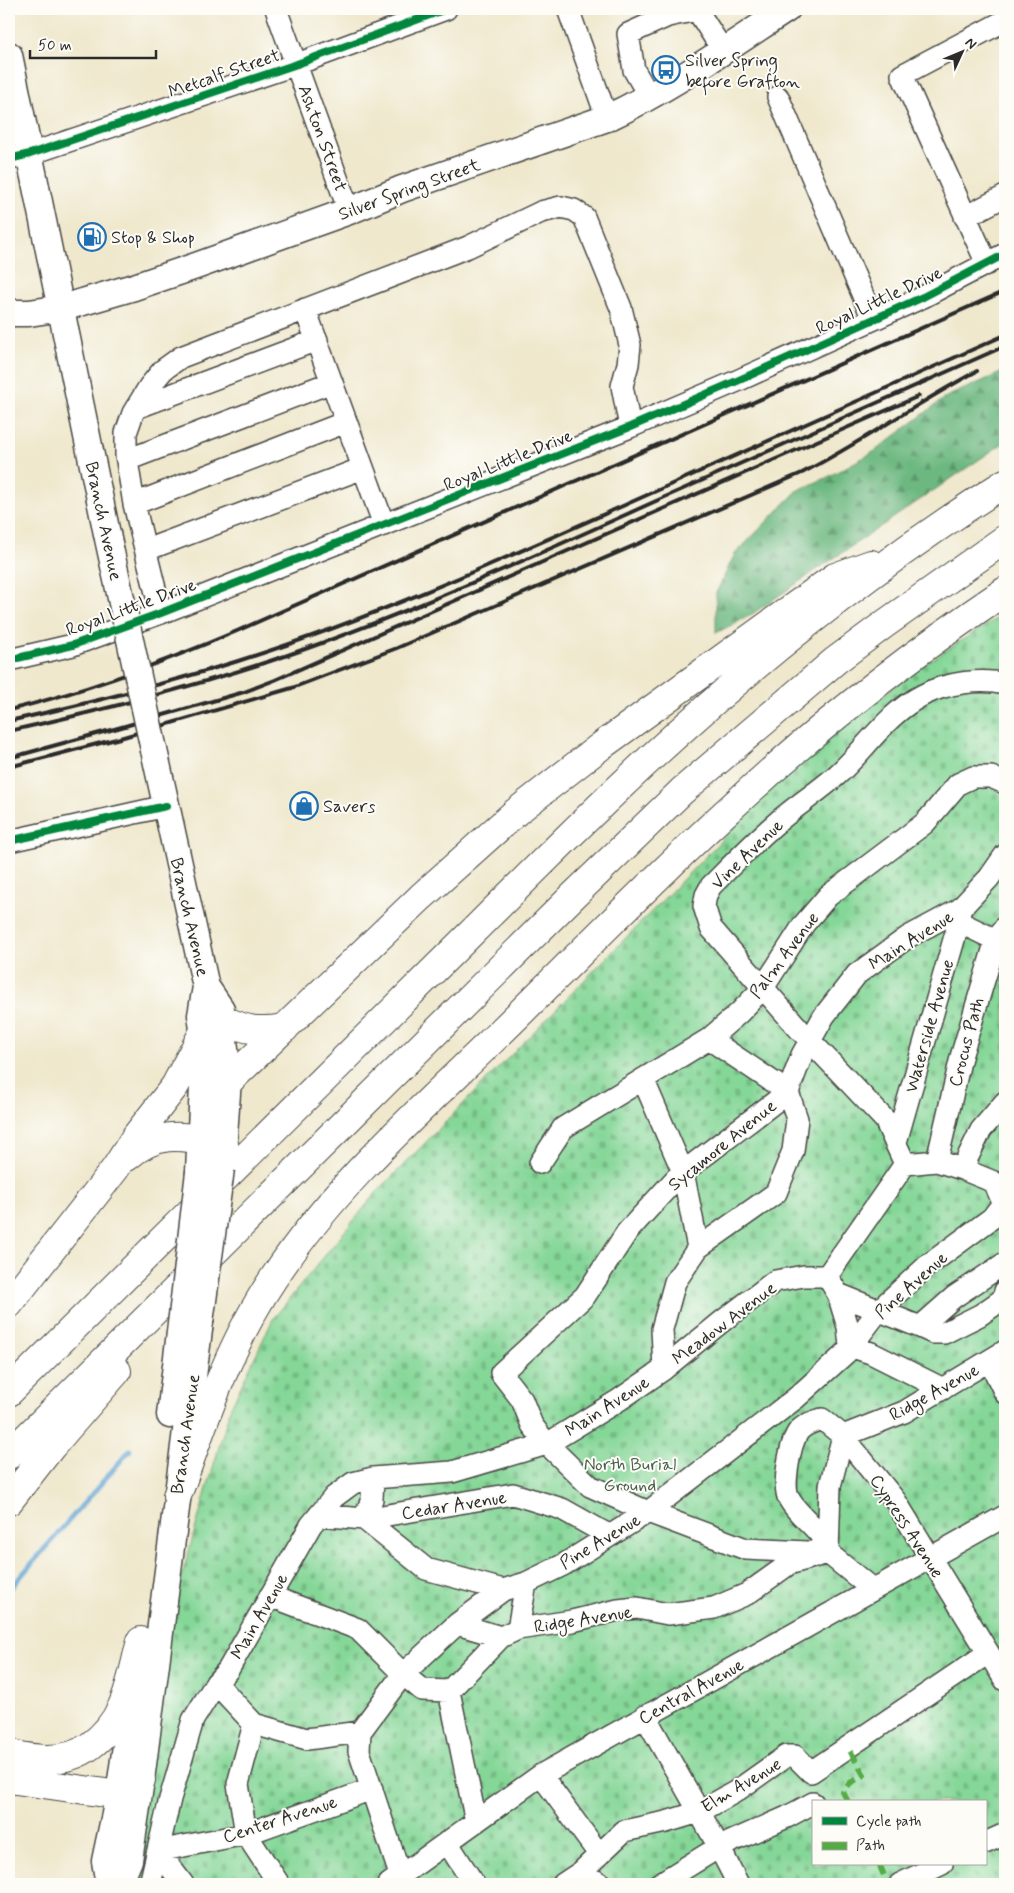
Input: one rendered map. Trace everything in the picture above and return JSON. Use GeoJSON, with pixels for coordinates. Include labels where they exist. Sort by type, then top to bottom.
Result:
{"type":"FeatureCollection","features":[{"type":"Feature","properties":{"kind":"highway"},"geometry":{"type":"LineString","coordinates":[[9,1392],[636,772],[711,704],[843,595],[1005,483]]}},
{"type":"Feature","properties":{"kind":"highway"},"geometry":{"type":"LineString","coordinates":[[9,1455],[682,791],[834,661],[886,622],[1005,539]]}},
{"type":"Feature","properties":{"kind":"highway"},"geometry":{"type":"LineString","coordinates":[[203,1106],[442,877],[558,778],[835,577],[905,551]]}},
{"type":"Feature","properties":{"kind":"highway"},"geometry":{"type":"LineString","coordinates":[[177,1496],[223,1371],[250,1316],[290,1254],[349,1183],[734,804],[874,686],[947,630],[1005,591]]}},
{"type":"Feature","properties":{"kind":"highway"},"geometry":{"type":"LineString","coordinates":[[9,1304],[115,1169],[136,1136],[179,1080],[213,1026],[265,1031],[285,1028]]}},
{"type":"Feature","properties":{"kind":"highway"},"geometry":{"type":"LineString","coordinates":[[115,1169],[142,1146],[160,1138],[175,1136],[211,1156]]}},
{"type":"Feature","properties":{"kind":"highway"},"geometry":{"type":"LineString","coordinates":[[9,1500],[52,1446],[150,1334],[231,1235]]}},
{"type":"Feature","properties":{"kind":"highway"},"geometry":{"type":"LineString","coordinates":[[9,1752],[14,1755],[34,1758],[64,1758],[84,1751],[98,1741],[112,1728],[125,1702],[141,1641]]}},
{"type":"Feature","properties":{"kind":"highway"},"geometry":{"type":"LineString","coordinates":[[9,1780],[119,1795],[141,1780]]}},
{"type":"Feature","properties":{"kind":"main road","name":"Silver Spring Street"},"geometry":{"type":"LineString","coordinates":[[9,313],[29,313],[62,308],[103,297],[196,266],[349,211],[402,189],[607,118],[649,96],[787,9]]}},
{"type":"Feature","properties":{"kind":"main road","name":"Branch Avenue"},"geometry":{"type":"LineString","coordinates":[[9,55],[19,156],[62,308],[72,375],[206,986],[201,1015],[213,1026],[227,1083],[211,1156],[191,1323],[119,1795],[105,1861],[109,1884]]}},
{"type":"Feature","properties":{"kind":"main road","name":"Branch Avenue"},"geometry":{"type":"LineString","coordinates":[[211,1156],[203,1106],[205,1043],[213,1026]]}},
{"type":"Feature","properties":{"kind":"main road","name":"Branch Avenue"},"geometry":{"type":"LineString","coordinates":[[119,1884],[128,1860],[141,1780],[177,1496],[191,1323]]}},
{"type":"Feature","properties":{"kind":"street","name":"Ashton Street"},"geometry":{"type":"LineString","coordinates":[[276,9],[349,211]]}},
{"type":"Feature","properties":{"kind":"street","name":"Metcalf Street"},"geometry":{"type":"LineString","coordinates":[[19,156],[297,64],[446,9]]}},
{"type":"Feature","properties":{"kind":"street"},"geometry":{"type":"LineString","coordinates":[[568,9],[607,118]]}},
{"type":"Feature","properties":{"kind":"street"},"geometry":{"type":"LineString","coordinates":[[649,96],[634,70],[628,34],[668,16],[697,10],[723,51]]}},
{"type":"Feature","properties":{"kind":"street"},"geometry":{"type":"LineString","coordinates":[[996,259],[964,217],[902,75],[1004,21]]}},
{"type":"Feature","properties":{"kind":"street"},"geometry":{"type":"LineString","coordinates":[[778,97],[873,319]]}},
{"type":"Feature","properties":{"kind":"street"},"geometry":{"type":"LineString","coordinates":[[964,217],[1005,196]]}},
{"type":"Feature","properties":{"kind":"street"},"geometry":{"type":"LineString","coordinates":[[161,613],[134,504],[127,460],[126,433],[136,408],[162,370],[181,357],[468,247],[541,212],[561,206],[574,210],[584,217],[621,308],[630,346],[628,364],[622,386],[630,427]]}},
{"type":"Feature","properties":{"kind":"street","name":"Royal Little Drive"},"geometry":{"type":"LineString","coordinates":[[9,660],[73,645],[161,613],[630,427],[923,297],[996,259]]}},
{"type":"Feature","properties":{"kind":"street"},"geometry":{"type":"LineString","coordinates":[[305,309],[384,525]]}},
{"type":"Feature","properties":{"kind":"street"},"geometry":{"type":"LineString","coordinates":[[136,408],[316,340]]}},
{"type":"Feature","properties":{"kind":"street"},"geometry":{"type":"LineString","coordinates":[[127,460],[332,382]]}},
{"type":"Feature","properties":{"kind":"street"},"geometry":{"type":"LineString","coordinates":[[134,504],[346,422]]}},
{"type":"Feature","properties":{"kind":"street"},"geometry":{"type":"LineString","coordinates":[[146,550],[363,468]]}},
{"type":"Feature","properties":{"kind":"street","name":"Vine Avenue"},"geometry":{"type":"LineString","coordinates":[[905,1164],[885,1120],[810,1041],[711,928],[704,906],[706,895],[711,886],[775,824],[838,774],[886,722],[903,708],[923,695],[944,688],[973,682],[1005,684]]}},
{"type":"Feature","properties":{"kind":"street","name":"Palm Avenue"},"geometry":{"type":"LineString","coordinates":[[540,1163],[563,1128],[710,1039],[763,988],[804,924],[828,896],[925,823],[958,784],[973,777],[991,777],[1005,783]]}},
{"type":"Feature","properties":{"kind":"street"},"geometry":{"type":"LineString","coordinates":[[9,841],[166,806]]}},
{"type":"Feature","properties":{"kind":"street","name":"Main Avenue"},"geometry":{"type":"LineString","coordinates":[[150,1884],[170,1799],[193,1720],[216,1683],[228,1670],[319,1514],[334,1497],[353,1483],[373,1478],[452,1472],[547,1444],[619,1400],[664,1369],[662,1329],[675,1282],[698,1248],[776,1193],[793,1151],[797,1119],[788,1092],[802,1055],[824,1016],[857,974],[908,937],[959,916],[1005,855]]}},
{"type":"Feature","properties":{"kind":"street"},"geometry":{"type":"LineString","coordinates":[[959,916],[1000,933]]}},
{"type":"Feature","properties":{"kind":"street","name":"Waterside Avenue"},"geometry":{"type":"LineString","coordinates":[[896,1142],[959,916]]}},
{"type":"Feature","properties":{"kind":"street","name":"Crocus Path"},"geometry":{"type":"LineString","coordinates":[[937,1161],[961,1057],[1000,933]]}},
{"type":"Feature","properties":{"kind":"street"},"geometry":{"type":"LineString","coordinates":[[710,1039],[788,1092]]}},
{"type":"Feature","properties":{"kind":"street"},"geometry":{"type":"LineString","coordinates":[[643,1079],[683,1172],[698,1248]]}},
{"type":"Feature","properties":{"kind":"street","name":"Sycamore Avenue"},"geometry":{"type":"LineString","coordinates":[[547,1444],[532,1425],[522,1400],[501,1373],[585,1296],[627,1232],[683,1172],[788,1092]]}},
{"type":"Feature","properties":{"kind":"street"},"geometry":{"type":"LineString","coordinates":[[962,1169],[981,1130],[1005,1102]]}},
{"type":"Feature","properties":{"kind":"street"},"geometry":{"type":"LineString","coordinates":[[943,1389],[872,1353],[850,1346],[848,1327],[838,1294],[827,1276],[905,1164],[937,1161],[962,1169],[994,1182],[1005,1204]]}},
{"type":"Feature","properties":{"kind":"street","name":"Pine Avenue"},"geometry":{"type":"LineString","coordinates":[[360,1732],[403,1674],[457,1624],[502,1590],[526,1584],[563,1565],[648,1512],[796,1398],[846,1353],[879,1310],[927,1266],[992,1218],[1005,1204]]}},
{"type":"Feature","properties":{"kind":"street"},"geometry":{"type":"LineString","coordinates":[[920,1327],[954,1297],[1005,1264]]}},
{"type":"Feature","properties":{"kind":"street","name":"Meadow Avenue"},"geometry":{"type":"LineString","coordinates":[[664,1369],[775,1281],[804,1276],[827,1276]]}},
{"type":"Feature","properties":{"kind":"street"},"geometry":{"type":"LineString","coordinates":[[838,1294],[933,1333],[944,1333],[980,1315],[1003,1299],[1005,1291]]}},
{"type":"Feature","properties":{"kind":"street"},"geometry":{"type":"LineString","coordinates":[[997,1356],[1005,1393]]}},
{"type":"Feature","properties":{"kind":"street","name":"Ridge Avenue"},"geometry":{"type":"LineString","coordinates":[[844,1436],[904,1412],[997,1356]]}},
{"type":"Feature","properties":{"kind":"street","name":"Cypress Avenue"},"geometry":{"type":"LineString","coordinates":[[828,1553],[822,1538],[797,1511],[788,1497],[786,1478],[792,1442],[800,1430],[810,1422],[822,1419],[844,1436],[894,1500],[1005,1680]]}},
{"type":"Feature","properties":{"kind":"street"},"geometry":{"type":"LineString","coordinates":[[828,1553],[830,1486],[844,1436]]}},
{"type":"Feature","properties":{"kind":"street"},"geometry":{"type":"LineString","coordinates":[[547,1444],[590,1486],[648,1512],[746,1549],[828,1553],[872,1589]]}},
{"type":"Feature","properties":{"kind":"street"},"geometry":{"type":"LineString","coordinates":[[373,1478],[372,1499],[364,1519],[426,1569],[502,1590]]}},
{"type":"Feature","properties":{"kind":"street","name":"Cedar Avenue"},"geometry":{"type":"LineString","coordinates":[[319,1514],[364,1519],[513,1494],[562,1509],[610,1536]]}},
{"type":"Feature","properties":{"kind":"street","name":"Central Avenue"},"geometry":{"type":"LineString","coordinates":[[397,1882],[447,1842],[541,1776],[645,1716],[1005,1516]]}},
{"type":"Feature","properties":{"kind":"street","name":"Ridge Avenue"},"geometry":{"type":"LineString","coordinates":[[509,1633],[618,1610],[637,1608],[668,1614],[714,1608],[747,1594],[789,1564],[828,1553]]}},
{"type":"Feature","properties":{"kind":"street"},"geometry":{"type":"LineString","coordinates":[[270,1596],[358,1629],[403,1674],[422,1690],[449,1691],[509,1633],[526,1584]]}},
{"type":"Feature","properties":{"kind":"street"},"geometry":{"type":"LineString","coordinates":[[457,1624],[509,1633]]}},
{"type":"Feature","properties":{"kind":"street","name":"Elm Avenue"},"geometry":{"type":"LineString","coordinates":[[563,1884],[581,1872],[624,1831],[666,1822],[698,1812],[735,1792],[786,1756],[795,1756],[811,1772],[988,1654]]}},
{"type":"Feature","properties":{"kind":"street"},"geometry":{"type":"LineString","coordinates":[[216,1683],[254,1724],[307,1739],[360,1732],[359,1751],[372,1789],[397,1882]]}},
{"type":"Feature","properties":{"kind":"street"},"geometry":{"type":"LineString","coordinates":[[449,1691],[476,1822]]}},
{"type":"Feature","properties":{"kind":"street"},"geometry":{"type":"LineString","coordinates":[[645,1716],[738,1884]]}},
{"type":"Feature","properties":{"kind":"street"},"geometry":{"type":"LineString","coordinates":[[254,1724],[238,1784],[246,1834],[279,1884]]}},
{"type":"Feature","properties":{"kind":"street"},"geometry":{"type":"LineString","coordinates":[[811,1772],[818,1786],[818,1796],[815,1800]]}},
{"type":"Feature","properties":{"kind":"street"},"geometry":{"type":"LineString","coordinates":[[541,1776],[599,1854]]}},
{"type":"Feature","properties":{"kind":"street","name":"Center Avenue"},"geometry":{"type":"LineString","coordinates":[[158,1851],[246,1834],[372,1789]]}},
{"type":"Feature","properties":{"kind":"street"},"geometry":{"type":"LineString","coordinates":[[659,1884],[719,1847],[787,1817],[812,1803]]}},
{"type":"Feature","properties":{"kind":"street"},"geometry":{"type":"LineString","coordinates":[[986,1843],[1005,1834]]}},
{"type":"Feature","properties":{"kind":"street"},"geometry":{"type":"LineString","coordinates":[[447,1842],[474,1884]]}},
{"type":"Feature","properties":{"kind":"street"},"geometry":{"type":"LineString","coordinates":[[158,1851],[183,1884]]}},
{"type":"Feature","properties":{"kind":"street"},"geometry":{"type":"LineString","coordinates":[[581,1872],[601,1884]]}},
{"type":"Feature","properties":{"kind":"street"},"geometry":{"type":"LineString","coordinates":[[900,1884],[937,1873]]}},
{"type":"Feature","properties":{"kind":"green space"},"geometry":{"type":"Polygon","coordinates":[[[1005,371],[1005,442],[749,616],[716,633],[716,593],[735,554],[798,490],[826,478],[875,451],[946,397],[1005,371]]]}},
{"type":"Feature","properties":{"kind":"green space","name":"North Burial Ground"},"geometry":{"type":"Polygon","coordinates":[[[1005,613],[1005,1884],[130,1884],[170,1616],[230,1409],[273,1319],[376,1193],[796,764],[918,668],[1005,613]]]}},
{"type":"Feature","properties":{"kind":"waterway"},"geometry":{"type":"LineString","coordinates":[[9,1590],[130,1450]]}},
{"type":"Feature","properties":{"kind":"railway"},"geometry":{"type":"LineString","coordinates":[[9,710],[67,694],[124,675],[237,631],[1005,291]]}},
{"type":"Feature","properties":{"kind":"railway"},"geometry":{"type":"LineString","coordinates":[[9,721],[124,694],[209,670],[337,627],[531,547],[1005,335]]}},
{"type":"Feature","properties":{"kind":"railway"},"geometry":{"type":"LineString","coordinates":[[9,731],[88,713],[204,682],[362,628],[531,557],[1005,346]]}},
{"type":"Feature","properties":{"kind":"railway"},"geometry":{"type":"LineString","coordinates":[[9,767],[120,738],[292,688],[397,648],[802,473],[977,371]]}},
{"type":"Feature","properties":{"kind":"railway"},"geometry":{"type":"LineString","coordinates":[[9,758],[244,692],[275,680],[919,396]]}},
{"type":"Feature","properties":{"kind":"marked path"},"geometry":{"type":"LineString","coordinates":[[847,1800],[843,1792],[850,1783],[864,1775],[848,1747]]}},
{"type":"Feature","properties":{"kind":"marked path"},"geometry":{"type":"LineString","coordinates":[[880,1866],[888,1884]]}},
{"type":"Feature","properties":{"kind":"cycle path"},"geometry":{"type":"LineString","coordinates":[[9,159],[30,154],[297,64],[446,9]]}},
{"type":"Feature","properties":{"kind":"cycle path"},"geometry":{"type":"LineString","coordinates":[[9,660],[73,645],[161,613],[630,427],[923,297],[1005,254]]}},
{"type":"Feature","properties":{"kind":"cycle path"},"geometry":{"type":"LineString","coordinates":[[9,841],[166,806]]}},
{"type":"Feature","properties":{"kind":"place","name":"Silver Spring before Grafton"},"geometry":{"type":"Point","coordinates":[666,70]}},
{"type":"Feature","properties":{"kind":"place","name":"Stop & Shop"},"geometry":{"type":"Point","coordinates":[92,237]}},
{"type":"Feature","properties":{"kind":"place","name":"Savers"},"geometry":{"type":"Point","coordinates":[304,806]}}]}
